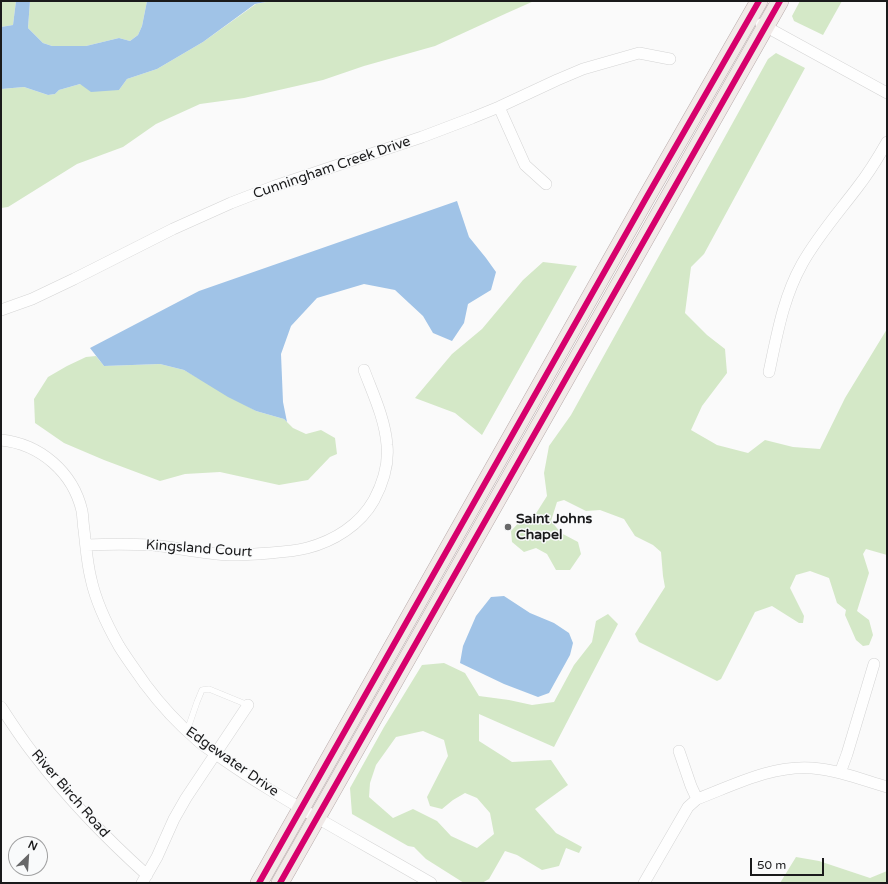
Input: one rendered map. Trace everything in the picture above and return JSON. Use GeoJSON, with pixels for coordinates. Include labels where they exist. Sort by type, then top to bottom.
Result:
{"type":"FeatureCollection","features":[{"type":"Feature","properties":{"kind":"main road"},"geometry":{"type":"LineString","coordinates":[[259,883],[759,1]]}},
{"type":"Feature","properties":{"kind":"main road"},"geometry":{"type":"LineString","coordinates":[[280,883],[780,1]]}},
{"type":"Feature","properties":{"kind":"main road"},"geometry":{"type":"LineString","coordinates":[[490,474],[506,484]]}},
{"type":"Feature","properties":{"kind":"street"},"geometry":{"type":"LineString","coordinates":[[750,18],[887,93]]}},
{"type":"Feature","properties":{"kind":"street","name":"Cunningham Creek Drive"},"geometry":{"type":"LineString","coordinates":[[1,310],[32,299],[173,229],[231,203],[275,186],[422,137],[499,107],[557,80],[583,70],[639,53],[670,59]]}},
{"type":"Feature","properties":{"kind":"street"},"geometry":{"type":"LineString","coordinates":[[499,107],[526,165],[546,184]]}},
{"type":"Feature","properties":{"kind":"street"},"geometry":{"type":"LineString","coordinates":[[769,372],[782,312],[801,265],[828,224],[858,186],[887,142]]}},
{"type":"Feature","properties":{"kind":"street","name":"Kingsland Court"},"geometry":{"type":"LineString","coordinates":[[86,544],[154,546],[230,555],[306,549],[322,544],[338,536],[352,526],[371,505],[384,477],[387,462],[388,446],[385,428],[364,370]]}},
{"type":"Feature","properties":{"kind":"street","name":"Edgewater Drive"},"geometry":{"type":"LineString","coordinates":[[1,440],[24,445],[39,452],[52,461],[63,472],[72,486],[82,511],[91,581],[108,625],[132,666],[176,721],[197,740],[250,777],[301,809],[431,883]]}},
{"type":"Feature","properties":{"kind":"street"},"geometry":{"type":"LineString","coordinates":[[840,773],[874,664]]}},
{"type":"Feature","properties":{"kind":"street"},"geometry":{"type":"LineString","coordinates":[[144,879],[157,857],[174,819],[186,798],[248,705]]}},
{"type":"Feature","properties":{"kind":"street","name":"River Birch Road"},"geometry":{"type":"LineString","coordinates":[[1,707],[31,751],[56,782],[92,823],[125,855],[144,879]]}},
{"type":"Feature","properties":{"kind":"street"},"geometry":{"type":"LineString","coordinates":[[679,752],[697,799]]}},
{"type":"Feature","properties":{"kind":"street"},"geometry":{"type":"LineString","coordinates":[[644,883],[688,807],[697,799],[751,778],[781,769],[813,768],[840,773],[887,787]]}},
{"type":"Feature","properties":{"kind":"lane"},"geometry":{"type":"LineString","coordinates":[[187,731],[202,690],[209,689],[248,705]]}},
{"type":"Feature","properties":{"kind":"green space"},"geometry":{"type":"Polygon","coordinates":[[[1,1],[16,1],[13,25],[1,27],[1,1]]]}},
{"type":"Feature","properties":{"kind":"green space"},"geometry":{"type":"Polygon","coordinates":[[[30,1],[147,1],[142,26],[138,35],[130,41],[119,38],[86,46],[52,46],[43,43],[28,28],[30,1]]]}},
{"type":"Feature","properties":{"kind":"green space"},"geometry":{"type":"Polygon","coordinates":[[[271,1],[534,1],[435,46],[364,66],[323,80],[244,98],[200,104],[156,124],[123,147],[77,164],[8,207],[1,208],[1,89],[24,87],[48,95],[55,94],[59,90],[80,84],[119,90],[127,79],[157,69],[203,42],[256,4],[271,1]]]}},
{"type":"Feature","properties":{"kind":"green space"},"geometry":{"type":"Polygon","coordinates":[[[800,1],[842,1],[823,35],[794,21],[792,16],[800,1]]]}},
{"type":"Feature","properties":{"kind":"green space"},"geometry":{"type":"Polygon","coordinates":[[[776,53],[805,68],[704,254],[691,267],[685,313],[707,335],[725,349],[727,373],[702,406],[691,430],[717,445],[748,453],[765,440],[793,447],[820,449],[845,398],[887,329],[887,555],[866,549],[863,554],[869,573],[857,611],[869,620],[873,635],[869,645],[863,646],[856,640],[845,615],[846,610],[837,603],[829,578],[810,571],[796,575],[790,588],[804,616],[803,623],[799,623],[772,606],[755,612],[721,679],[717,681],[639,642],[635,634],[665,587],[661,552],[653,545],[635,536],[624,519],[600,510],[586,511],[564,500],[557,502],[551,521],[561,533],[578,542],[581,554],[570,570],[556,570],[547,554],[536,548],[524,552],[512,542],[511,531],[524,517],[535,515],[547,496],[544,473],[549,446],[571,415],[768,59],[776,53]]]}},
{"type":"Feature","properties":{"kind":"green space"},"geometry":{"type":"Polygon","coordinates":[[[543,262],[577,266],[482,435],[455,413],[415,398],[452,354],[482,329],[523,280],[543,262]]]}},
{"type":"Feature","properties":{"kind":"green space"},"geometry":{"type":"Polygon","coordinates":[[[96,356],[104,366],[160,364],[184,370],[256,411],[284,419],[293,428],[306,434],[321,430],[335,438],[337,454],[330,457],[308,480],[279,485],[220,472],[185,474],[160,481],[104,460],[64,443],[35,423],[34,399],[48,377],[86,357],[96,356]]]}},
{"type":"Feature","properties":{"kind":"green space"},"geometry":{"type":"Polygon","coordinates":[[[608,614],[618,624],[554,747],[479,714],[479,741],[512,762],[551,760],[568,785],[535,809],[556,833],[582,847],[579,853],[566,848],[559,866],[542,870],[517,855],[505,851],[489,879],[482,883],[464,883],[426,859],[414,847],[408,846],[352,814],[350,788],[384,727],[422,665],[444,663],[465,673],[479,696],[532,705],[554,702],[574,665],[592,642],[596,621],[608,614]],[[423,731],[396,737],[376,765],[370,783],[369,797],[393,818],[413,809],[437,821],[451,836],[477,848],[494,834],[490,813],[477,798],[465,793],[442,809],[430,806],[427,797],[448,756],[444,740],[423,731]]]}},
{"type":"Feature","properties":{"kind":"green space"},"geometry":{"type":"Polygon","coordinates":[[[796,857],[819,861],[870,878],[887,871],[887,883],[780,883],[796,857]]]}},
{"type":"Feature","properties":{"kind":"water"},"geometry":{"type":"Polygon","coordinates":[[[16,1],[30,1],[28,28],[43,43],[52,46],[86,46],[119,38],[130,41],[138,35],[142,26],[147,1],[271,1],[255,4],[203,42],[157,69],[127,79],[119,90],[91,92],[80,84],[59,90],[55,94],[48,95],[24,87],[1,89],[1,27],[13,25],[16,1]]]}},
{"type":"Feature","properties":{"kind":"water"},"geometry":{"type":"Polygon","coordinates":[[[457,201],[469,237],[496,272],[491,290],[468,304],[464,323],[452,341],[433,333],[423,316],[395,290],[364,284],[317,298],[291,326],[281,354],[283,402],[287,422],[284,419],[256,411],[228,397],[184,370],[160,364],[104,366],[90,348],[199,291],[457,201]]]}},
{"type":"Feature","properties":{"kind":"water"},"geometry":{"type":"Polygon","coordinates":[[[504,596],[530,613],[554,623],[569,633],[573,643],[570,655],[549,693],[538,697],[504,684],[460,663],[463,646],[476,616],[491,597],[504,596]]]}},
{"type":"Feature","properties":{"kind":"cycle path"},"geometry":{"type":"LineString","coordinates":[[259,883],[759,1]]}},
{"type":"Feature","properties":{"kind":"cycle path"},"geometry":{"type":"LineString","coordinates":[[280,883],[780,1]]}},
{"type":"Feature","properties":{"kind":"place","name":"Saint Johns Chapel"},"geometry":{"type":"Point","coordinates":[508,527]}}]}
